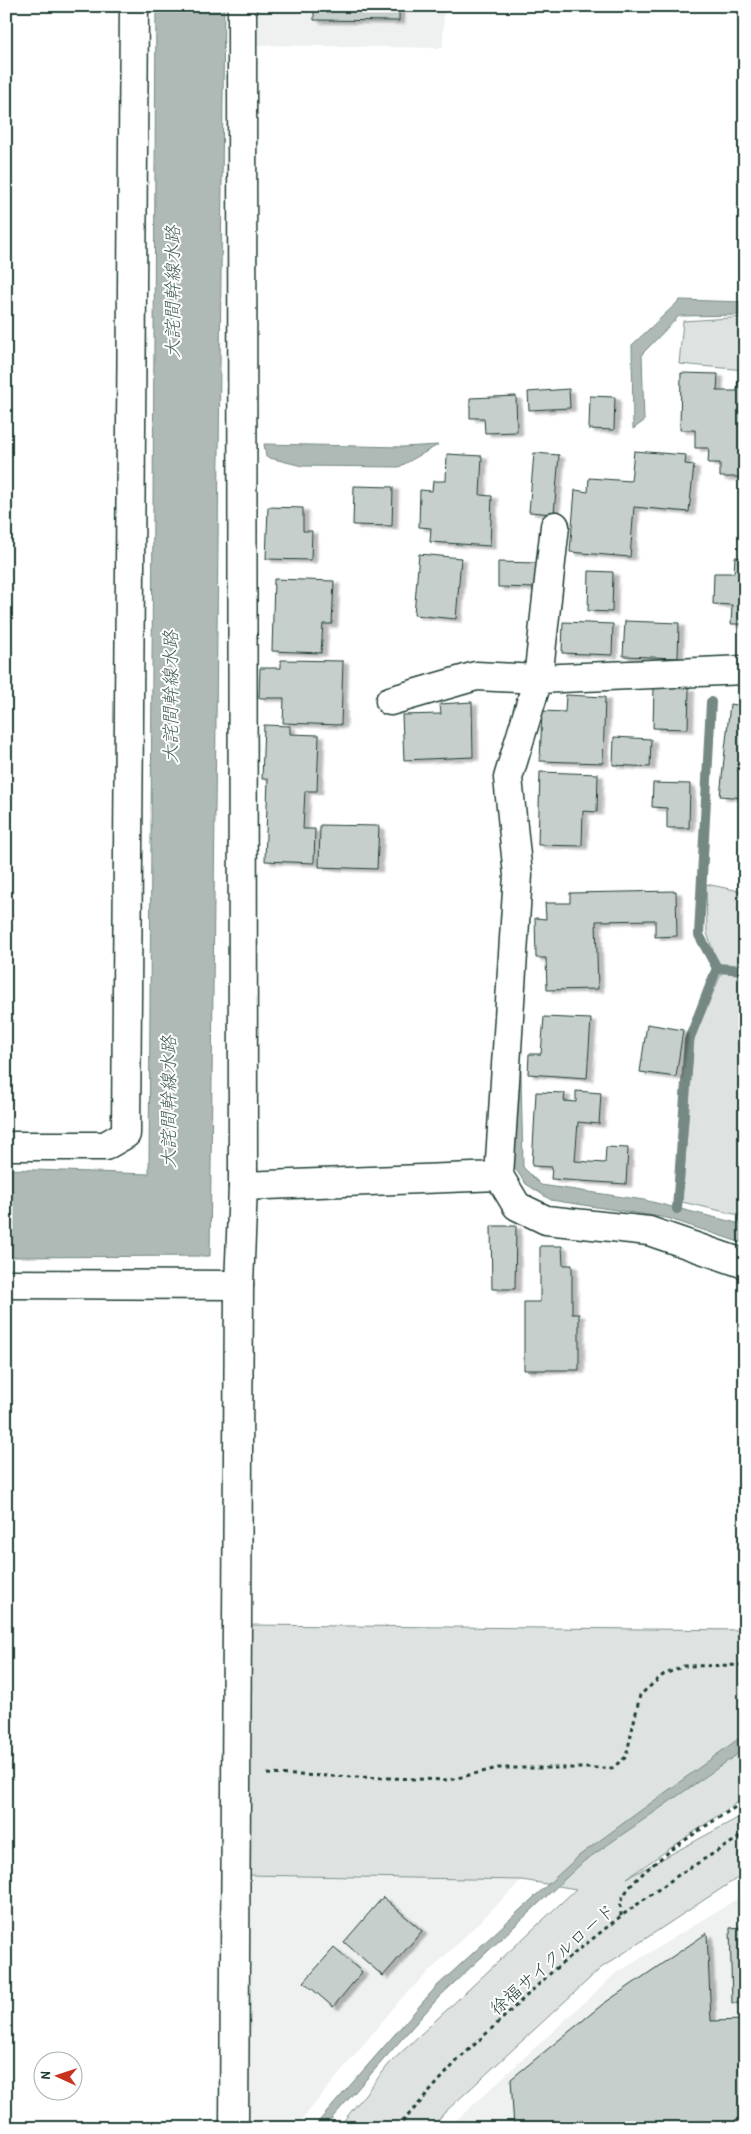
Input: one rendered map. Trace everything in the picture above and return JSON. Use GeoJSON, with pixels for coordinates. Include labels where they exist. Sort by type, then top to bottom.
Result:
{"type":"FeatureCollection","features":[{"type":"Feature","properties":{"kind":"street"},"geometry":{"type":"LineString","coordinates":[[6,1146],[105,1146],[126,1134],[134,6]]}},
{"type":"Feature","properties":{"kind":"street"},"geometry":{"type":"LineString","coordinates":[[234,2128],[239,1285],[243,1186],[242,10]]}},
{"type":"Feature","properties":{"kind":"street"},"geometry":{"type":"LineString","coordinates":[[555,526],[538,679],[508,778],[518,875],[499,1176],[517,1206],[546,1220],[649,1232],[745,1264]]}},
{"type":"Feature","properties":{"kind":"street"},"geometry":{"type":"LineString","coordinates":[[390,702],[476,676],[538,679],[745,670]]}},
{"type":"Feature","properties":{"kind":"street"},"geometry":{"type":"LineString","coordinates":[[243,1186],[499,1176]]}},
{"type":"Feature","properties":{"kind":"street"},"geometry":{"type":"LineString","coordinates":[[6,1284],[239,1285]]}},
{"type":"Feature","properties":{"kind":"path"},"geometry":{"type":"LineString","coordinates":[[236,1773],[449,1780],[498,1768],[612,1768],[626,1757],[640,1695],[663,1675],[684,1666],[745,1665]]}},
{"type":"Feature","properties":{"kind":"path"},"geometry":{"type":"LineString","coordinates":[[622,1916],[620,1902],[635,1880],[704,1827],[745,1801]]}},
{"type":"Feature","properties":{"kind":"path","name":"徐福サイクルロード"},"geometry":{"type":"LineString","coordinates":[[398,2128],[456,2062],[555,1969],[622,1916],[680,1874],[745,1834]]}},
{"type":"Feature","properties":{"kind":"shaded area"},"geometry":{"type":"Polygon","coordinates":[[[254,6],[444,6],[443,48],[252,45],[254,6]]]}},
{"type":"Feature","properties":{"kind":"shaded area"},"geometry":{"type":"Polygon","coordinates":[[[745,317],[745,370],[679,364],[683,321],[745,317]]]}},
{"type":"Feature","properties":{"kind":"shaded area"},"geometry":{"type":"Polygon","coordinates":[[[706,884],[745,892],[743,1216],[682,1202],[694,1038],[721,974],[707,933],[706,884]]]}},
{"type":"Feature","properties":{"kind":"shaded area"},"geometry":{"type":"Polygon","coordinates":[[[250,1625],[745,1630],[745,1797],[627,1878],[745,1814],[745,1873],[601,1968],[443,2114],[433,2128],[338,2128],[390,2063],[576,1889],[522,1880],[248,1875],[250,1625]]]}},
{"type":"Feature","properties":{"kind":"shaded area"},"geometry":{"type":"Polygon","coordinates":[[[248,1875],[522,1880],[400,2000],[295,2128],[247,2128],[248,1875]]]}},
{"type":"Feature","properties":{"kind":"shaded area"},"geometry":{"type":"Polygon","coordinates":[[[745,1894],[745,2128],[448,2128],[615,1974],[745,1894]]]}},
{"type":"Feature","properties":{"kind":"water","name":"大詫間幹線水路"},"geometry":{"type":"Polygon","coordinates":[[[156,6],[224,6],[210,1256],[6,1257],[6,1169],[149,1174],[156,6]]]}},
{"type":"Feature","properties":{"kind":"water"},"geometry":{"type":"Polygon","coordinates":[[[680,300],[745,302],[745,315],[679,316],[642,354],[644,421],[633,429],[632,345],[680,300]]]}},
{"type":"Feature","properties":{"kind":"water"},"geometry":{"type":"Polygon","coordinates":[[[264,444],[403,447],[438,445],[399,467],[302,466],[266,457],[264,444]]]}},
{"type":"Feature","properties":{"kind":"water"},"geometry":{"type":"Polygon","coordinates":[[[520,1029],[523,1167],[541,1185],[644,1200],[745,1225],[745,1244],[667,1218],[551,1200],[526,1184],[514,1167],[520,1029]]]}},
{"type":"Feature","properties":{"kind":"water"},"geometry":{"type":"Polygon","coordinates":[[[745,1734],[745,1749],[583,1862],[439,1997],[323,2128],[313,2128],[436,1987],[580,1855],[745,1734]]]}},
{"type":"Feature","properties":{"kind":"building"},"geometry":{"type":"Polygon","coordinates":[[[314,6],[399,6],[399,21],[314,20],[314,6]]]}},
{"type":"Feature","properties":{"kind":"building"},"geometry":{"type":"Polygon","coordinates":[[[681,373],[718,374],[717,391],[737,391],[738,380],[745,380],[745,539],[740,539],[741,477],[720,477],[720,463],[708,463],[709,448],[695,448],[695,430],[680,430],[681,373]]]}},
{"type":"Feature","properties":{"kind":"building"},"geometry":{"type":"Polygon","coordinates":[[[569,389],[570,408],[529,410],[528,392],[569,389]]]}},
{"type":"Feature","properties":{"kind":"building"},"geometry":{"type":"Polygon","coordinates":[[[516,396],[517,432],[485,433],[484,418],[470,418],[470,398],[516,396]]]}},
{"type":"Feature","properties":{"kind":"building"},"geometry":{"type":"Polygon","coordinates":[[[590,396],[615,397],[614,430],[589,429],[590,396]]]}},
{"type":"Feature","properties":{"kind":"building"},"geometry":{"type":"Polygon","coordinates":[[[634,451],[686,455],[685,464],[694,465],[689,512],[634,507],[630,557],[570,552],[575,490],[588,492],[589,478],[631,481],[634,451]]]}},
{"type":"Feature","properties":{"kind":"building"},"geometry":{"type":"Polygon","coordinates":[[[534,453],[559,455],[554,514],[529,512],[534,453]]]}},
{"type":"Feature","properties":{"kind":"building"},"geometry":{"type":"Polygon","coordinates":[[[447,454],[482,456],[480,495],[492,496],[490,546],[430,542],[431,528],[419,527],[420,490],[432,491],[433,481],[446,481],[447,454]]]}},
{"type":"Feature","properties":{"kind":"building"},"geometry":{"type":"Polygon","coordinates":[[[354,486],[393,487],[392,526],[353,525],[354,486]]]}},
{"type":"Feature","properties":{"kind":"building"},"geometry":{"type":"Polygon","coordinates":[[[268,507],[303,508],[303,531],[312,531],[311,560],[266,559],[268,507]]]}},
{"type":"Feature","properties":{"kind":"building"},"geometry":{"type":"Polygon","coordinates":[[[419,554],[461,558],[456,619],[414,615],[419,554]]]}},
{"type":"Feature","properties":{"kind":"building"},"geometry":{"type":"Polygon","coordinates":[[[735,557],[745,558],[745,624],[731,624],[732,605],[713,604],[714,573],[734,573],[735,557]]]}},
{"type":"Feature","properties":{"kind":"building"},"geometry":{"type":"Polygon","coordinates":[[[498,562],[537,563],[536,588],[498,587],[498,562]]]}},
{"type":"Feature","properties":{"kind":"building"},"geometry":{"type":"Polygon","coordinates":[[[589,571],[613,572],[612,612],[588,611],[589,571]]]}},
{"type":"Feature","properties":{"kind":"building"},"geometry":{"type":"Polygon","coordinates":[[[274,579],[334,581],[332,624],[323,624],[321,653],[272,651],[274,579]]]}},
{"type":"Feature","properties":{"kind":"building"},"geometry":{"type":"Polygon","coordinates":[[[625,621],[679,623],[678,658],[623,656],[625,621]]]}},
{"type":"Feature","properties":{"kind":"building"},"geometry":{"type":"Polygon","coordinates":[[[563,622],[613,624],[612,655],[562,653],[563,622]]]}},
{"type":"Feature","properties":{"kind":"building"},"geometry":{"type":"Polygon","coordinates":[[[281,660],[343,661],[341,725],[283,723],[284,698],[259,698],[260,668],[281,668],[281,660]]]}},
{"type":"Feature","properties":{"kind":"building"},"geometry":{"type":"Polygon","coordinates":[[[654,686],[689,688],[688,729],[653,728],[654,686]]]}},
{"type":"Feature","properties":{"kind":"building"},"geometry":{"type":"Polygon","coordinates":[[[566,695],[605,697],[603,763],[540,761],[542,711],[565,712],[566,695]]]}},
{"type":"Feature","properties":{"kind":"building"},"geometry":{"type":"Polygon","coordinates":[[[472,702],[473,757],[404,760],[402,715],[441,714],[440,704],[472,702]]]}},
{"type":"Feature","properties":{"kind":"building"},"geometry":{"type":"Polygon","coordinates":[[[730,704],[745,706],[745,798],[720,796],[730,704]]]}},
{"type":"Feature","properties":{"kind":"building"},"geometry":{"type":"Polygon","coordinates":[[[264,725],[290,726],[290,734],[319,735],[317,791],[305,791],[303,829],[315,829],[314,863],[265,861],[268,779],[262,779],[264,725]]]}},
{"type":"Feature","properties":{"kind":"building"},"geometry":{"type":"Polygon","coordinates":[[[614,737],[651,739],[650,767],[613,765],[614,737]]]}},
{"type":"Feature","properties":{"kind":"building"},"geometry":{"type":"Polygon","coordinates":[[[540,772],[598,774],[597,812],[583,811],[582,846],[538,845],[540,772]]]}},
{"type":"Feature","properties":{"kind":"building"},"geometry":{"type":"Polygon","coordinates":[[[653,783],[690,784],[689,828],[667,828],[667,808],[652,807],[653,783]]]}},
{"type":"Feature","properties":{"kind":"building"},"geometry":{"type":"Polygon","coordinates":[[[320,825],[379,826],[377,869],[319,867],[320,825]]]}},
{"type":"Feature","properties":{"kind":"building"},"geometry":{"type":"Polygon","coordinates":[[[676,891],[677,936],[655,937],[655,920],[596,921],[598,989],[547,990],[546,958],[536,958],[535,918],[546,919],[545,903],[570,903],[570,893],[676,891]]]}},
{"type":"Feature","properties":{"kind":"building"},"geometry":{"type":"Polygon","coordinates":[[[544,1017],[591,1019],[587,1078],[528,1074],[529,1054],[541,1054],[544,1017]]]}},
{"type":"Feature","properties":{"kind":"building"},"geometry":{"type":"Polygon","coordinates":[[[647,1024],[683,1030],[676,1077],[640,1072],[647,1024]]]}},
{"type":"Feature","properties":{"kind":"building"},"geometry":{"type":"Polygon","coordinates":[[[576,1091],[601,1093],[599,1124],[578,1122],[575,1161],[605,1163],[606,1147],[628,1148],[626,1184],[551,1179],[552,1167],[532,1166],[536,1092],[565,1093],[564,1101],[576,1102],[576,1091]]]}},
{"type":"Feature","properties":{"kind":"building"},"geometry":{"type":"Polygon","coordinates":[[[491,1226],[516,1226],[515,1289],[492,1289],[491,1226]]]}},
{"type":"Feature","properties":{"kind":"building"},"geometry":{"type":"Polygon","coordinates":[[[540,1246],[562,1246],[563,1265],[572,1265],[572,1314],[579,1314],[579,1370],[524,1370],[524,1302],[540,1302],[540,1246]]]}},
{"type":"Feature","properties":{"kind":"building"},"geometry":{"type":"Polygon","coordinates":[[[383,1897],[422,1931],[383,1976],[344,1942],[383,1897]]]}},
{"type":"Feature","properties":{"kind":"building"},"geometry":{"type":"Polygon","coordinates":[[[742,1902],[745,1902],[745,2003],[732,2003],[730,1928],[743,1927],[742,1902]]]}},
{"type":"Feature","properties":{"kind":"building"},"geometry":{"type":"Polygon","coordinates":[[[707,1933],[711,2021],[745,2020],[745,2128],[514,2128],[511,2079],[603,2004],[707,1933]]]}},
{"type":"Feature","properties":{"kind":"building"},"geometry":{"type":"Polygon","coordinates":[[[334,1948],[362,1972],[333,2007],[304,1982],[334,1948]]]}},
{"type":"Feature","properties":{"kind":"waterway"},"geometry":{"type":"LineString","coordinates":[[677,1209],[689,1040],[717,968],[699,935],[711,702]]}},
{"type":"Feature","properties":{"kind":"waterway"},"geometry":{"type":"LineString","coordinates":[[717,968],[745,970]]}}]}
